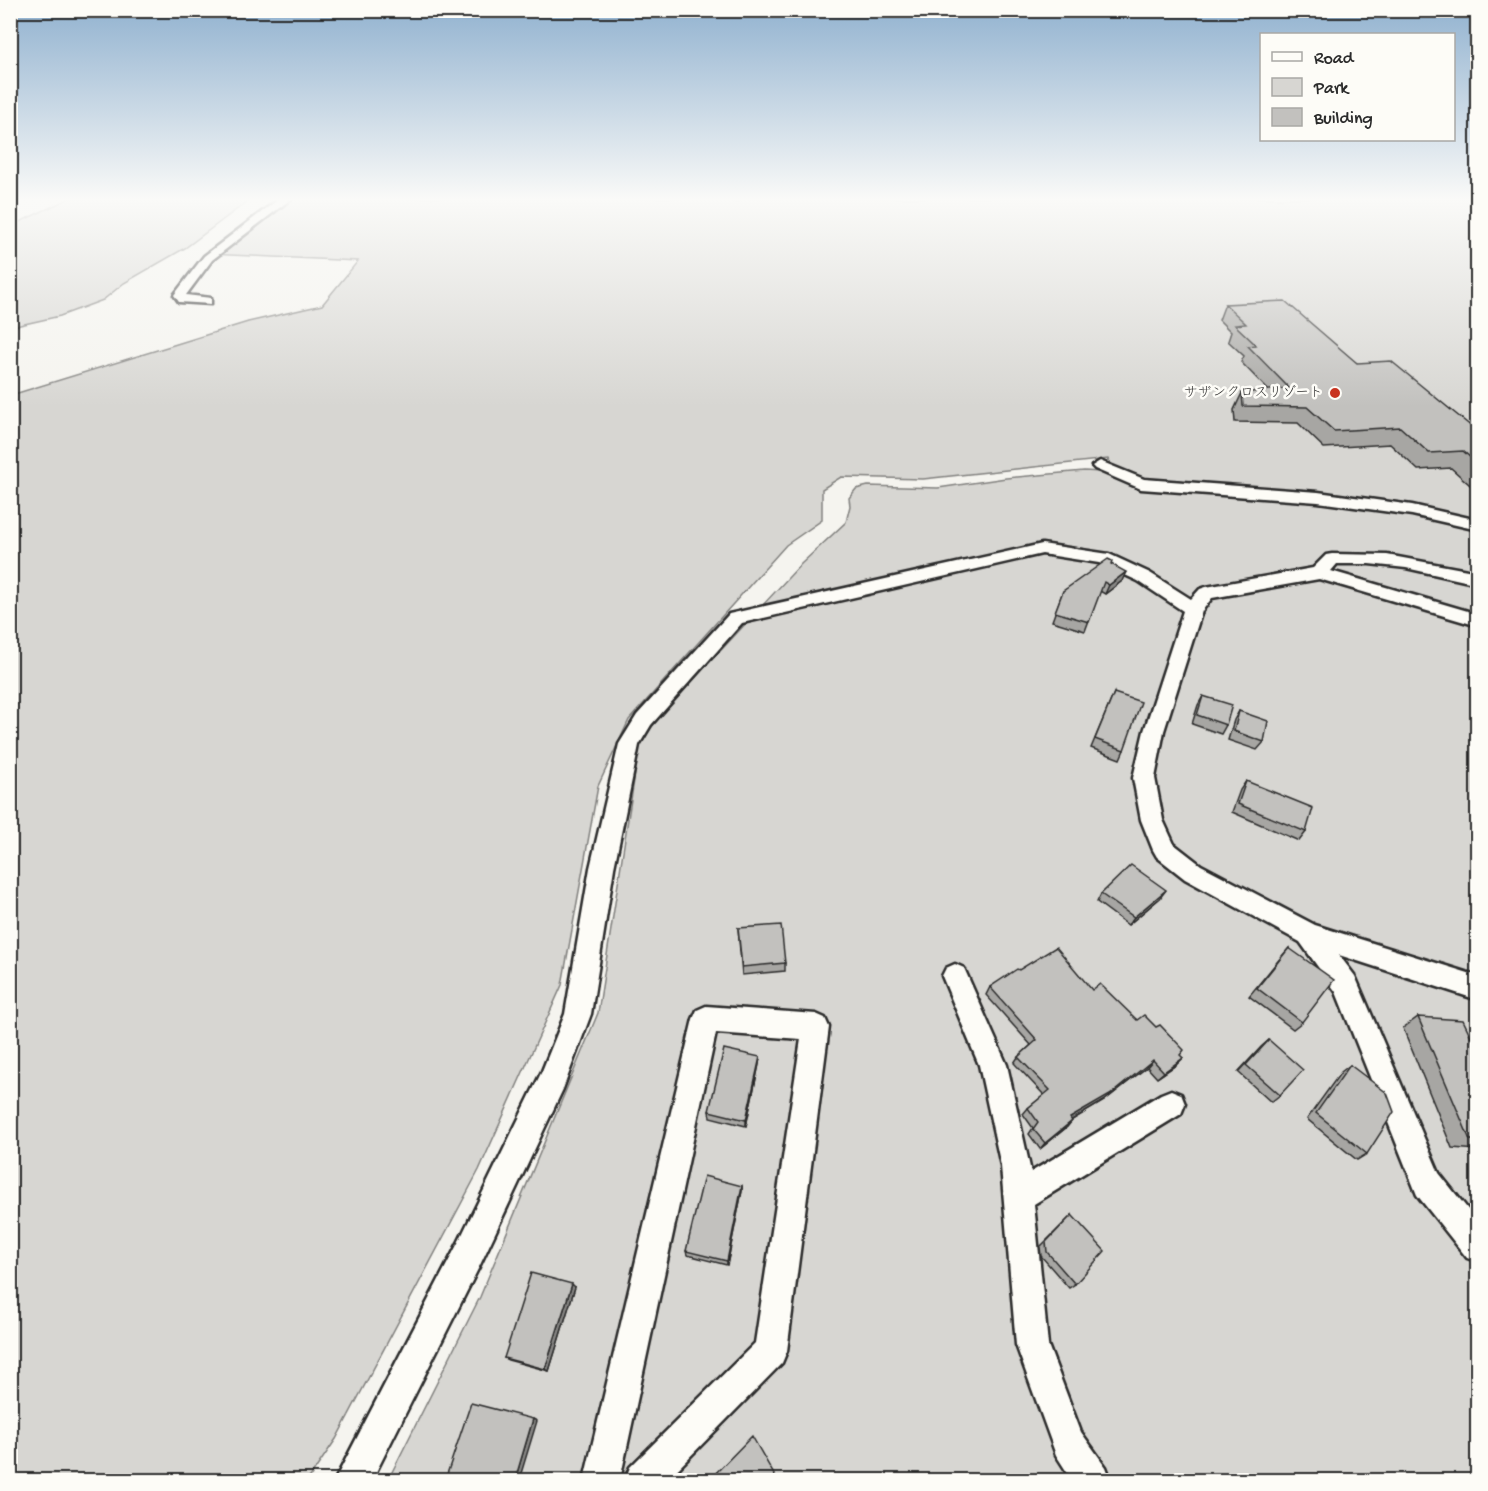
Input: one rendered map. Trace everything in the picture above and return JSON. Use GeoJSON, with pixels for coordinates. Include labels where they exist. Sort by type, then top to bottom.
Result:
{"type":"FeatureCollection","features":[{"type":"Feature","properties":{"kind":"street"},"geometry":{"type":"LineString","coordinates":[[201,268],[180,295],[183,299],[207,301]]}},
{"type":"Feature","properties":{"kind":"street"},"geometry":{"type":"LineString","coordinates":[[1100,466],[1141,484],[1318,497],[1412,510],[1478,525]]}},
{"type":"Feature","properties":{"kind":"street"},"geometry":{"type":"LineString","coordinates":[[353,1480],[470,1254],[553,1078],[578,1014],[602,868],[629,744],[644,720],[736,618],[1042,549],[1103,558],[1144,577],[1193,609]]}},
{"type":"Feature","properties":{"kind":"street"},"geometry":{"type":"LineString","coordinates":[[1319,573],[1332,559],[1350,557],[1425,565],[1478,578]]}},
{"type":"Feature","properties":{"kind":"street"},"geometry":{"type":"LineString","coordinates":[[1478,620],[1319,573],[1206,593],[1193,609],[1149,749],[1144,778],[1152,820],[1165,850],[1193,872],[1309,934],[1478,988]]}},
{"type":"Feature","properties":{"kind":"street"},"geometry":{"type":"LineString","coordinates":[[1309,934],[1347,985],[1428,1184],[1478,1247]]}},
{"type":"Feature","properties":{"kind":"street"},"geometry":{"type":"LineString","coordinates":[[955,976],[993,1065],[1017,1166],[1032,1345],[1068,1443],[1093,1480]]}},
{"type":"Feature","properties":{"kind":"street"},"geometry":{"type":"LineString","coordinates":[[602,1480],[706,1019],[816,1026],[770,1351],[643,1480]]}},
{"type":"Feature","properties":{"kind":"street"},"geometry":{"type":"LineString","coordinates":[[1019,1196],[1171,1104]]}},
{"type":"Feature","properties":{"kind":"green space"},"geometry":{"type":"Polygon","coordinates":[[[11,268],[151,268],[124,283],[103,300],[60,316],[11,327],[11,268]]]}},
{"type":"Feature","properties":{"kind":"green space"},"geometry":{"type":"Polygon","coordinates":[[[353,268],[1477,268],[1477,1480],[388,1480],[480,1297],[598,1013],[639,748],[656,720],[801,564],[846,522],[850,506],[849,498],[856,489],[868,486],[938,488],[1006,478],[1084,471],[1101,472],[1121,480],[1108,459],[923,479],[841,477],[822,489],[822,520],[786,545],[629,720],[598,786],[562,985],[479,1170],[336,1439],[308,1480],[11,1480],[11,395],[248,322],[322,305],[353,268]]]}},
{"type":"Feature","properties":{"kind":"building"},"geometry":{"type":"Polygon","coordinates":[[[1285,301],[1357,363],[1391,361],[1478,432],[1478,464],[1463,451],[1429,453],[1400,427],[1334,431],[1307,407],[1243,406],[1242,393],[1289,388],[1248,346],[1256,345],[1235,325],[1246,324],[1225,304],[1285,301]]]}},
{"type":"Feature","properties":{"kind":"building"},"geometry":{"type":"Polygon","coordinates":[[[1108,559],[1112,561],[1111,564],[1126,572],[1109,585],[1104,582],[1089,622],[1055,612],[1063,591],[1108,559]]]}},
{"type":"Feature","properties":{"kind":"building"},"geometry":{"type":"Polygon","coordinates":[[[1114,693],[1141,702],[1124,750],[1095,739],[1114,693]]]}},
{"type":"Feature","properties":{"kind":"building"},"geometry":{"type":"Polygon","coordinates":[[[1203,696],[1232,705],[1226,725],[1197,715],[1203,696]]]}},
{"type":"Feature","properties":{"kind":"building"},"geometry":{"type":"Polygon","coordinates":[[[1239,711],[1268,721],[1264,742],[1234,731],[1239,711]]]}},
{"type":"Feature","properties":{"kind":"building"},"geometry":{"type":"Polygon","coordinates":[[[1246,781],[1313,808],[1306,832],[1238,804],[1246,781]]]}},
{"type":"Feature","properties":{"kind":"building"},"geometry":{"type":"Polygon","coordinates":[[[1131,865],[1166,890],[1134,917],[1101,894],[1131,865]]]}},
{"type":"Feature","properties":{"kind":"building"},"geometry":{"type":"Polygon","coordinates":[[[781,925],[785,963],[742,967],[738,928],[781,925]]]}},
{"type":"Feature","properties":{"kind":"building"},"geometry":{"type":"Polygon","coordinates":[[[1056,947],[1092,990],[1100,984],[1137,1020],[1144,1015],[1156,1027],[1160,1025],[1184,1050],[1180,1055],[1183,1058],[1164,1072],[1153,1060],[1110,1095],[1070,1118],[1072,1121],[1045,1143],[1033,1129],[1038,1122],[1028,1108],[1050,1090],[1018,1057],[1037,1040],[990,987],[1056,947]]]}},
{"type":"Feature","properties":{"kind":"building"},"geometry":{"type":"Polygon","coordinates":[[[1289,948],[1334,980],[1302,1022],[1257,988],[1289,948]]]}},
{"type":"Feature","properties":{"kind":"building"},"geometry":{"type":"Polygon","coordinates":[[[1418,1017],[1463,1020],[1478,1051],[1478,1140],[1470,1140],[1418,1017]]]}},
{"type":"Feature","properties":{"kind":"building"},"geometry":{"type":"Polygon","coordinates":[[[1269,1040],[1303,1070],[1280,1095],[1246,1065],[1269,1040]]]}},
{"type":"Feature","properties":{"kind":"building"},"geometry":{"type":"Polygon","coordinates":[[[724,1049],[760,1057],[746,1120],[709,1111],[724,1049]]]}},
{"type":"Feature","properties":{"kind":"building"},"geometry":{"type":"Polygon","coordinates":[[[1350,1065],[1387,1093],[1394,1112],[1367,1154],[1316,1113],[1350,1065]]]}},
{"type":"Feature","properties":{"kind":"building"},"geometry":{"type":"Polygon","coordinates":[[[704,1176],[742,1186],[727,1261],[686,1251],[704,1176]]]}},
{"type":"Feature","properties":{"kind":"building"},"geometry":{"type":"Polygon","coordinates":[[[1072,1215],[1105,1251],[1075,1284],[1047,1252],[1046,1242],[1072,1215]]]}},
{"type":"Feature","properties":{"kind":"building"},"geometry":{"type":"Polygon","coordinates":[[[531,1273],[572,1284],[545,1369],[504,1358],[531,1273]]]}},
{"type":"Feature","properties":{"kind":"building"},"geometry":{"type":"Polygon","coordinates":[[[471,1403],[533,1419],[515,1480],[445,1480],[471,1403]]]}},
{"type":"Feature","properties":{"kind":"building"},"geometry":{"type":"Polygon","coordinates":[[[752,1436],[777,1480],[709,1480],[752,1436]]]}},
{"type":"Feature","properties":{"kind":"place","name":"サザンクロスリゾート"},"geometry":{"type":"Point","coordinates":[1335,393]}}]}
